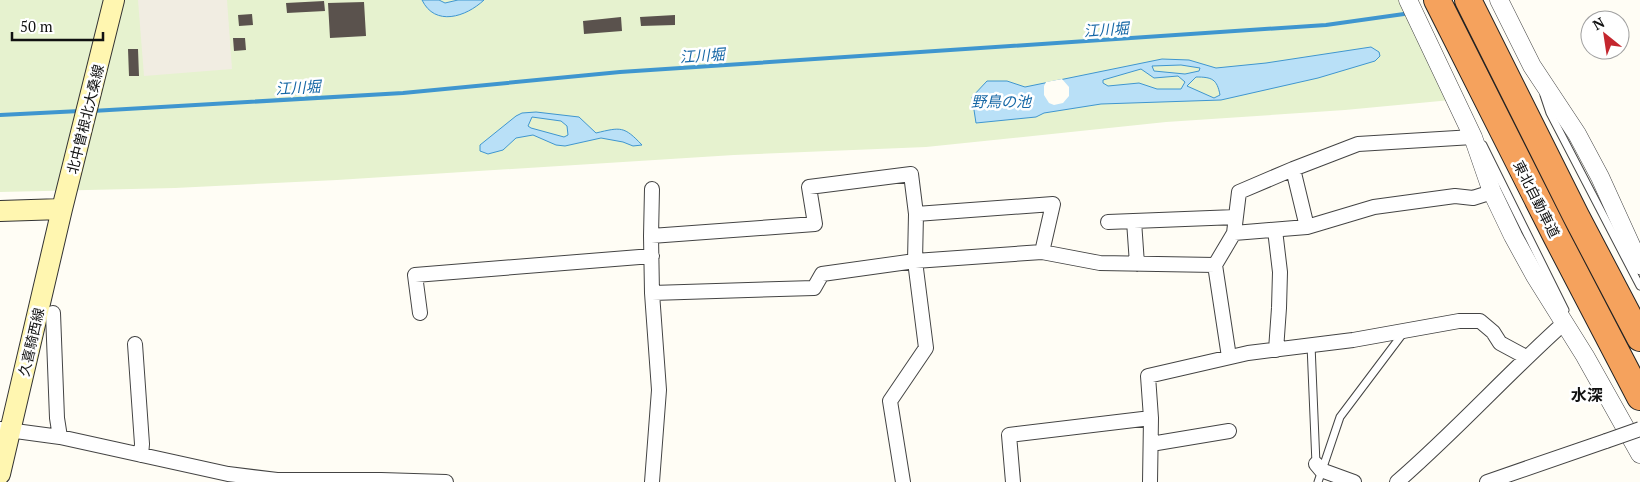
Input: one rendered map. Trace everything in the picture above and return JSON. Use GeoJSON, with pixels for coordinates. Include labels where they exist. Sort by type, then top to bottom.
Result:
{"type":"FeatureCollection","features":[{"type":"Feature","properties":{"kind":"highway","name":"東北自動車道"},"geometry":{"type":"LineString","coordinates":[[1437,0],[1560,244],[1640,397]]}},
{"type":"Feature","properties":{"kind":"highway","name":"東北自動車道"},"geometry":{"type":"LineString","coordinates":[[1468,0],[1576,216],[1640,338]]}},
{"type":"Feature","properties":{"kind":"main road","name":"北中曽根北大桑線"},"geometry":{"type":"LineString","coordinates":[[62,209],[114,0]]}},
{"type":"Feature","properties":{"kind":"main road"},"geometry":{"type":"LineString","coordinates":[[0,211],[62,209]]}},
{"type":"Feature","properties":{"kind":"main road","name":"久喜騎西線"},"geometry":{"type":"LineString","coordinates":[[0,474],[5,430],[62,209]]}},
{"type":"Feature","properties":{"kind":"street"},"geometry":{"type":"LineString","coordinates":[[1408,0],[1473,137],[1492,192],[1513,236],[1640,454]]}},
{"type":"Feature","properties":{"kind":"street"},"geometry":{"type":"LineString","coordinates":[[1499,0],[1532,66],[1577,134],[1600,177],[1639,260]]}},
{"type":"Feature","properties":{"kind":"street"},"geometry":{"type":"LineString","coordinates":[[1229,358],[1214,265],[1234,233],[1239,192],[1292,168],[1358,144],[1473,137]]}},
{"type":"Feature","properties":{"kind":"street"},"geometry":{"type":"LineString","coordinates":[[1292,168],[1307,227]]}},
{"type":"Feature","properties":{"kind":"street"},"geometry":{"type":"LineString","coordinates":[[652,236],[815,224],[809,187],[910,174],[916,214],[915,261],[926,348],[890,401],[903,482]]}},
{"type":"Feature","properties":{"kind":"street"},"geometry":{"type":"LineString","coordinates":[[652,189],[652,294],[659,390],[652,482]]}},
{"type":"Feature","properties":{"kind":"street"},"geometry":{"type":"LineString","coordinates":[[1234,233],[1307,227],[1374,207],[1455,196],[1473,198],[1492,192]]}},
{"type":"Feature","properties":{"kind":"street"},"geometry":{"type":"LineString","coordinates":[[916,214],[1053,204],[1042,252]]}},
{"type":"Feature","properties":{"kind":"street"},"geometry":{"type":"LineString","coordinates":[[1108,222],[1236,217]]}},
{"type":"Feature","properties":{"kind":"street"},"geometry":{"type":"LineString","coordinates":[[1134,221],[1136,264]]}},
{"type":"Feature","properties":{"kind":"street"},"geometry":{"type":"LineString","coordinates":[[1275,230],[1280,272],[1276,350]]}},
{"type":"Feature","properties":{"kind":"street"},"geometry":{"type":"LineString","coordinates":[[652,294],[814,288],[822,274],[915,261],[1042,252],[1100,263],[1214,265]]}},
{"type":"Feature","properties":{"kind":"street"},"geometry":{"type":"LineString","coordinates":[[420,313],[415,275],[652,256]]}},
{"type":"Feature","properties":{"kind":"street"},"geometry":{"type":"LineString","coordinates":[[53,313],[57,418],[60,437]]}},
{"type":"Feature","properties":{"kind":"street"},"geometry":{"type":"LineString","coordinates":[[1150,482],[1151,418],[1148,376],[1248,353],[1459,322],[1480,321],[1493,332],[1500,342],[1526,357]]}},
{"type":"Feature","properties":{"kind":"street"},"geometry":{"type":"LineString","coordinates":[[1397,482],[1526,357],[1564,323]]}},
{"type":"Feature","properties":{"kind":"street"},"geometry":{"type":"LineString","coordinates":[[135,344],[142,444],[141,455]]}},
{"type":"Feature","properties":{"kind":"street"},"geometry":{"type":"LineString","coordinates":[[1013,482],[1010,435],[1151,418]]}},
{"type":"Feature","properties":{"kind":"street"},"geometry":{"type":"LineString","coordinates":[[5,430],[60,437],[228,474],[277,480],[446,482]]}},
{"type":"Feature","properties":{"kind":"street"},"geometry":{"type":"LineString","coordinates":[[1487,482],[1640,430]]}},
{"type":"Feature","properties":{"kind":"street"},"geometry":{"type":"LineString","coordinates":[[1150,444],[1229,431]]}},
{"type":"Feature","properties":{"kind":"street"},"geometry":{"type":"LineString","coordinates":[[1318,472],[1354,482]]}},
{"type":"Feature","properties":{"kind":"lane"},"geometry":{"type":"LineString","coordinates":[[1543,83],[1545,100],[1550,113],[1640,286]]}},
{"type":"Feature","properties":{"kind":"lane"},"geometry":{"type":"LineString","coordinates":[[1473,137],[1481,142],[1489,155],[1561,299],[1566,317],[1564,323]]}},
{"type":"Feature","properties":{"kind":"lane"},"geometry":{"type":"LineString","coordinates":[[1318,472],[1340,417],[1405,331]]}},
{"type":"Feature","properties":{"kind":"lane"},"geometry":{"type":"LineString","coordinates":[[1311,345],[1318,472]]}},
{"type":"Feature","properties":{"kind":"green space"},"geometry":{"type":"Polygon","coordinates":[[[0,0],[1402,0],[1451,100],[1345,110],[1166,122],[926,147],[734,155],[337,180],[175,188],[0,192],[0,0]]]}},
{"type":"Feature","properties":{"kind":"shaded area"},"geometry":{"type":"Polygon","coordinates":[[[138,0],[227,0],[232,69],[144,76],[138,0]]]}},
{"type":"Feature","properties":{"kind":"water"},"geometry":{"type":"Polygon","coordinates":[[[422,0],[439,0],[445,3],[458,0],[484,0],[460,15],[443,16],[435,14],[422,0]]]}},
{"type":"Feature","properties":{"kind":"water","name":"野鳥の池"},"geometry":{"type":"Polygon","coordinates":[[[1371,47],[1379,52],[1380,56],[1375,61],[1318,78],[1221,100],[1101,104],[1044,113],[1036,117],[976,123],[972,97],[987,81],[1007,81],[1025,87],[1162,59],[1189,60],[1216,68],[1266,63],[1371,47]],[[1181,65],[1152,66],[1154,71],[1185,74],[1199,71],[1200,68],[1181,65]],[[1141,69],[1103,80],[1103,83],[1108,86],[1139,83],[1157,89],[1181,89],[1185,82],[1178,76],[1154,78],[1141,69]],[[1196,77],[1187,86],[1214,98],[1220,95],[1217,85],[1210,78],[1196,77]]]}},
{"type":"Feature","properties":{"kind":"water"},"geometry":{"type":"Polygon","coordinates":[[[536,112],[579,117],[596,133],[617,129],[626,131],[642,145],[633,146],[601,138],[565,146],[556,145],[533,135],[516,138],[503,150],[488,154],[480,151],[480,145],[522,113],[536,112]],[[532,117],[528,126],[564,137],[568,135],[567,126],[561,121],[532,117]]]}},
{"type":"Feature","properties":{"kind":"pier"},"geometry":{"type":"Polygon","coordinates":[[[1062,79],[1069,87],[1069,96],[1063,103],[1054,105],[1049,103],[1044,95],[1046,82],[1062,79]]]}},
{"type":"Feature","properties":{"kind":"building"},"geometry":{"type":"Polygon","coordinates":[[[324,1],[325,11],[287,13],[286,3],[324,1]]]}},
{"type":"Feature","properties":{"kind":"building"},"geometry":{"type":"Polygon","coordinates":[[[364,2],[366,36],[330,38],[328,3],[364,2]]]}},
{"type":"Feature","properties":{"kind":"building"},"geometry":{"type":"Polygon","coordinates":[[[252,14],[253,25],[239,26],[238,15],[252,14]]]}},
{"type":"Feature","properties":{"kind":"building"},"geometry":{"type":"Polygon","coordinates":[[[675,15],[675,25],[641,26],[640,17],[675,15]]]}},
{"type":"Feature","properties":{"kind":"building"},"geometry":{"type":"Polygon","coordinates":[[[621,17],[622,31],[584,34],[583,21],[621,17]]]}},
{"type":"Feature","properties":{"kind":"building"},"geometry":{"type":"Polygon","coordinates":[[[233,38],[245,38],[246,50],[234,51],[233,38]]]}},
{"type":"Feature","properties":{"kind":"building"},"geometry":{"type":"Polygon","coordinates":[[[128,49],[138,49],[139,76],[129,76],[128,49]]]}},
{"type":"Feature","properties":{"kind":"waterway","name":"江川堀"},"geometry":{"type":"LineString","coordinates":[[92,111],[403,93],[620,72],[1326,25],[1404,14]]}},
{"type":"Feature","properties":{"kind":"waterway","name":"江川堀"},"geometry":{"type":"LineString","coordinates":[[0,115],[80,111]]}},
{"type":"Feature","properties":{"kind":"district","name":"水深"},"geometry":{"type":"Point","coordinates":[1587,395]}}]}
